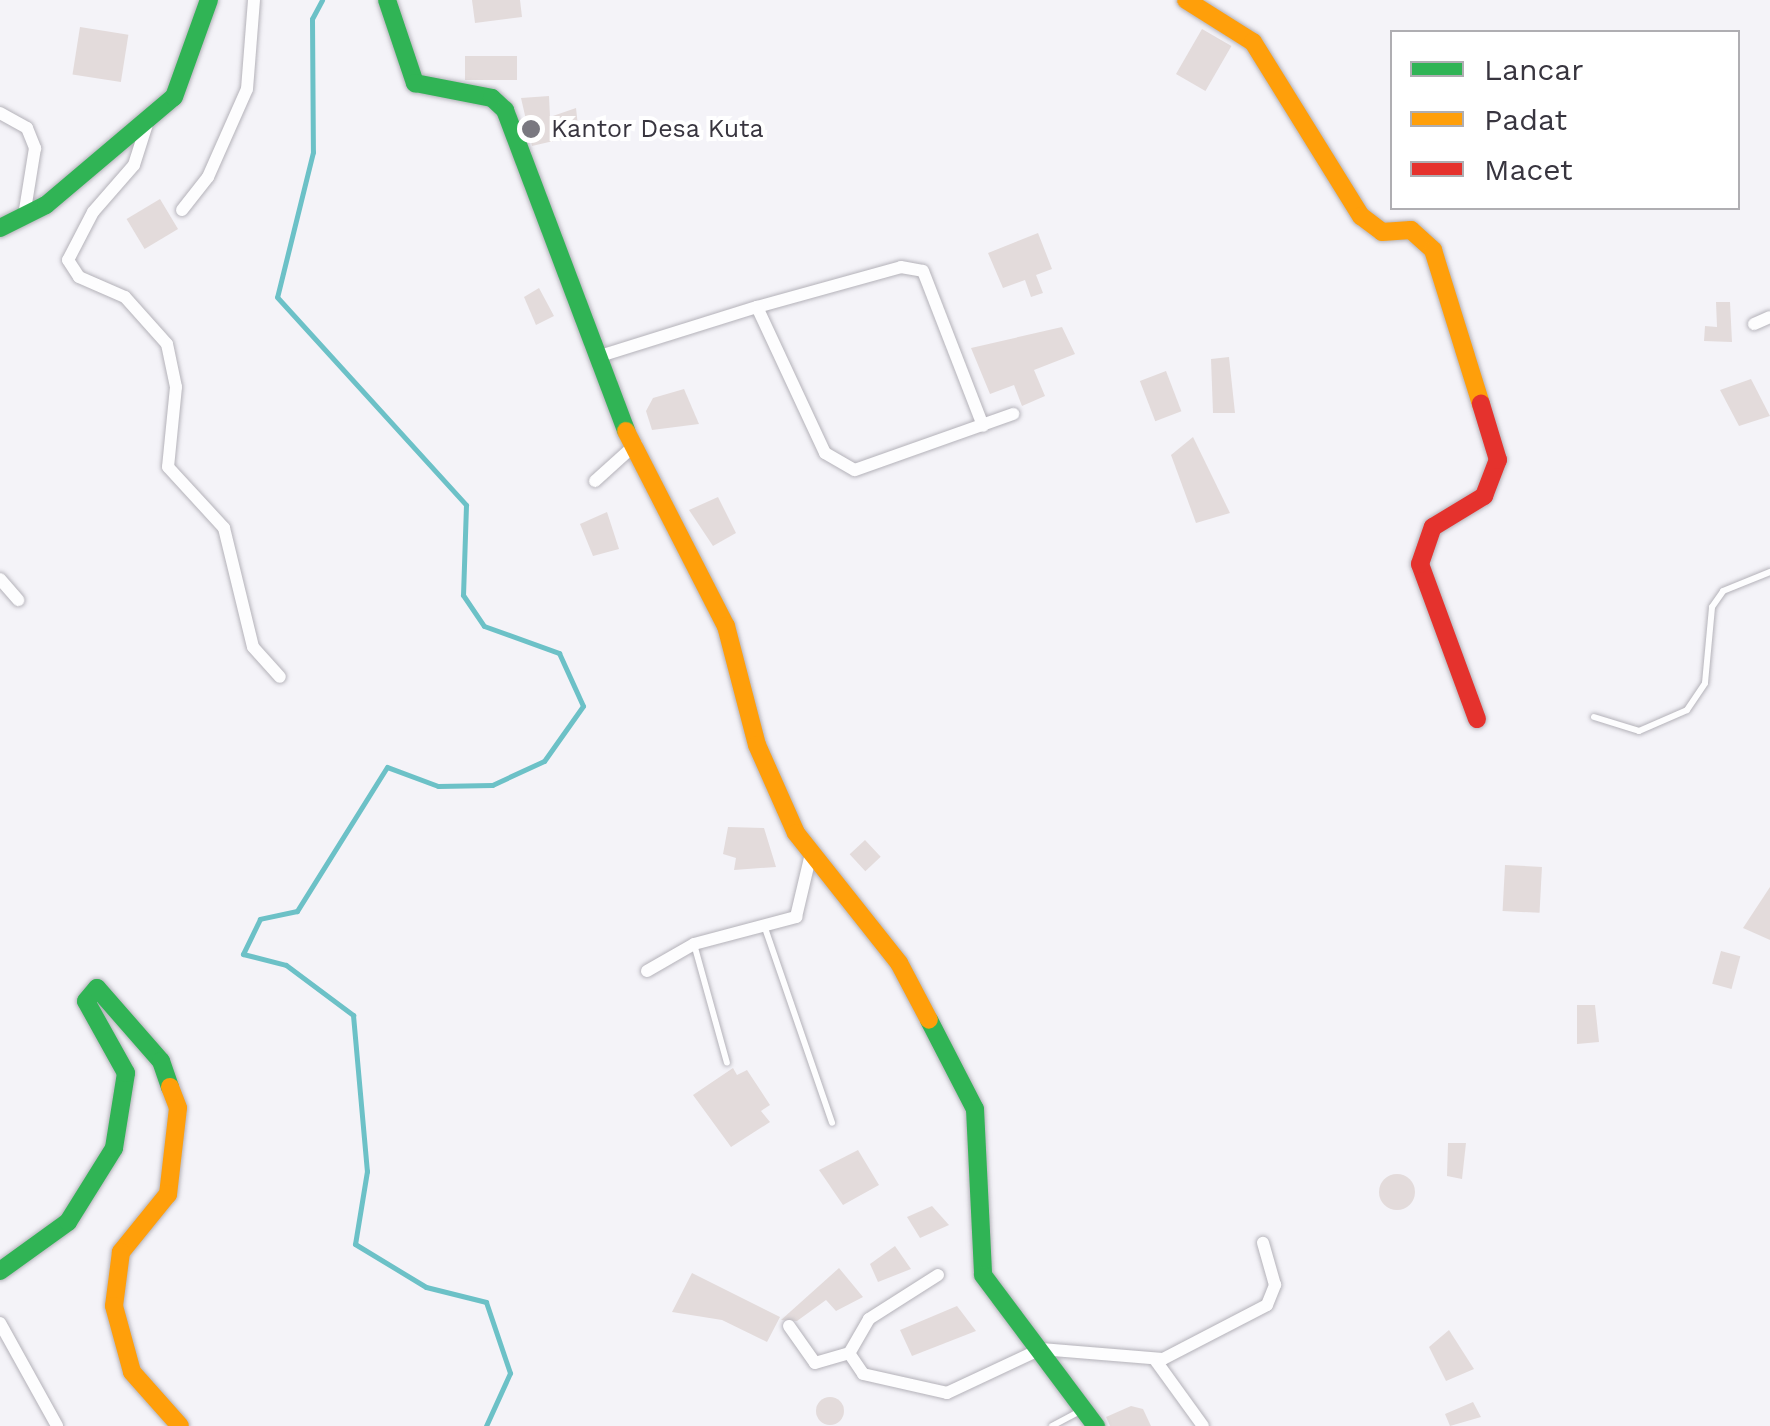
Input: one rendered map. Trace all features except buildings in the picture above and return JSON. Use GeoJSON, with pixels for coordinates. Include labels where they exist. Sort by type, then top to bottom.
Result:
{"type":"FeatureCollection","features":[{"type":"Feature","properties":{"kind":"street"},"geometry":{"type":"LineString","coordinates":[[0,228],[24,216],[174,97],[209,0]]}},
{"type":"Feature","properties":{"kind":"street"},"geometry":{"type":"LineString","coordinates":[[182,210],[208,178],[247,89],[254,0]]}},
{"type":"Feature","properties":{"kind":"street"},"geometry":{"type":"LineString","coordinates":[[387,0],[415,83],[492,98],[504,110],[597,357],[726,626],[757,746],[810,858],[898,963],[964,1082],[982,1148],[983,1275],[996,1304],[1041,1349],[1096,1426]]}},
{"type":"Feature","properties":{"kind":"street"},"geometry":{"type":"LineString","coordinates":[[1186,0],[1253,42],[1360,216],[1382,232],[1411,230],[1433,250],[1498,460],[1484,496],[1433,526],[1420,564],[1477,720]]}},
{"type":"Feature","properties":{"kind":"street"},"geometry":{"type":"LineString","coordinates":[[0,112],[27,128],[35,148],[24,216]]}},
{"type":"Feature","properties":{"kind":"street"},"geometry":{"type":"LineString","coordinates":[[148,121],[134,164],[93,212],[68,260],[79,277],[125,296],[167,344],[176,387],[168,467],[224,528],[253,647],[280,677]]}},
{"type":"Feature","properties":{"kind":"street"},"geometry":{"type":"LineString","coordinates":[[597,357],[901,267],[923,270],[984,426]]}},
{"type":"Feature","properties":{"kind":"street"},"geometry":{"type":"LineString","coordinates":[[757,308],[825,453],[842,468],[870,468],[1013,414]]}},
{"type":"Feature","properties":{"kind":"street"},"geometry":{"type":"LineString","coordinates":[[1754,324],[1770,317]]}},
{"type":"Feature","properties":{"kind":"street"},"geometry":{"type":"LineString","coordinates":[[595,480],[636,444]]}},
{"type":"Feature","properties":{"kind":"street"},"geometry":{"type":"LineString","coordinates":[[0,578],[18,600]]}},
{"type":"Feature","properties":{"kind":"street"},"geometry":{"type":"LineString","coordinates":[[647,971],[694,944],[764,922],[796,917],[810,858]]}},
{"type":"Feature","properties":{"kind":"street"},"geometry":{"type":"LineString","coordinates":[[0,1271],[68,1222],[114,1148],[126,1073],[86,1001],[97,988],[161,1060],[178,1108],[171,1184],[121,1252],[114,1316],[144,1394],[180,1426]]}},
{"type":"Feature","properties":{"kind":"street"},"geometry":{"type":"LineString","coordinates":[[848,1353],[871,1379],[947,1393],[1041,1349],[1156,1361],[1268,1305],[1275,1286],[1263,1244]]}},
{"type":"Feature","properties":{"kind":"street"},"geometry":{"type":"LineString","coordinates":[[788,1326],[815,1363],[848,1353],[869,1320],[938,1274]]}},
{"type":"Feature","properties":{"kind":"street"},"geometry":{"type":"LineString","coordinates":[[0,1323],[56,1426]]}},
{"type":"Feature","properties":{"kind":"street"},"geometry":{"type":"LineString","coordinates":[[1156,1361],[1202,1426]]}},
{"type":"Feature","properties":{"kind":"lane"},"geometry":{"type":"LineString","coordinates":[[1594,717],[1639,731],[1688,710],[1706,683],[1712,607],[1723,591],[1770,572]]}},
{"type":"Feature","properties":{"kind":"lane"},"geometry":{"type":"LineString","coordinates":[[764,922],[832,1123]]}},
{"type":"Feature","properties":{"kind":"lane"},"geometry":{"type":"LineString","coordinates":[[694,944],[727,1062]]}},
{"type":"Feature","properties":{"kind":"lane"},"geometry":{"type":"LineString","coordinates":[[1052,1426],[1085,1408]]}},
{"type":"Feature","properties":{"kind":"waterway"},"geometry":{"type":"LineString","coordinates":[[322,0],[312,19],[313,152],[277,297],[466,505],[463,595],[484,626],[559,653],[583,706],[544,761],[492,785],[438,786],[387,767],[297,911],[260,919],[243,954],[286,965],[353,1015],[367,1171],[355,1244],[426,1287],[486,1302],[510,1373],[486,1426]]}},
{"type":"Feature","properties":{"kind":"traffic: fast"},"geometry":{"type":"LineString","coordinates":[[0,228],[46,205],[174,97],[209,0]]}},
{"type":"Feature","properties":{"kind":"traffic: fast"},"geometry":{"type":"LineString","coordinates":[[387,0],[415,83],[492,98],[505,110],[626,431]]}},
{"type":"Feature","properties":{"kind":"traffic: fast"},"geometry":{"type":"LineString","coordinates":[[0,1271],[68,1222],[114,1148],[126,1073],[86,1001],[97,988],[161,1061],[170,1087]]}},
{"type":"Feature","properties":{"kind":"traffic: fast"},"geometry":{"type":"LineString","coordinates":[[929,1020],[975,1109],[983,1275],[1096,1426]]}},
{"type":"Feature","properties":{"kind":"traffic: slow"},"geometry":{"type":"LineString","coordinates":[[1186,0],[1253,42],[1361,216],[1382,232],[1411,230],[1433,250],[1481,404]]}},
{"type":"Feature","properties":{"kind":"traffic: slow"},"geometry":{"type":"LineString","coordinates":[[626,431],[726,626],[757,745],[796,833],[899,963],[929,1020]]}},
{"type":"Feature","properties":{"kind":"traffic: slow"},"geometry":{"type":"LineString","coordinates":[[170,1087],[178,1108],[168,1194],[121,1252],[114,1306],[132,1372],[180,1426]]}},
{"type":"Feature","properties":{"kind":"traffic: jam"},"geometry":{"type":"LineString","coordinates":[[1477,719],[1420,564],[1433,527],[1484,496],[1498,460],[1481,404]]}},
{"type":"Feature","properties":{"kind":"place","name":"Kantor Desa Kuta"},"geometry":{"type":"Point","coordinates":[531,129]}}]}
